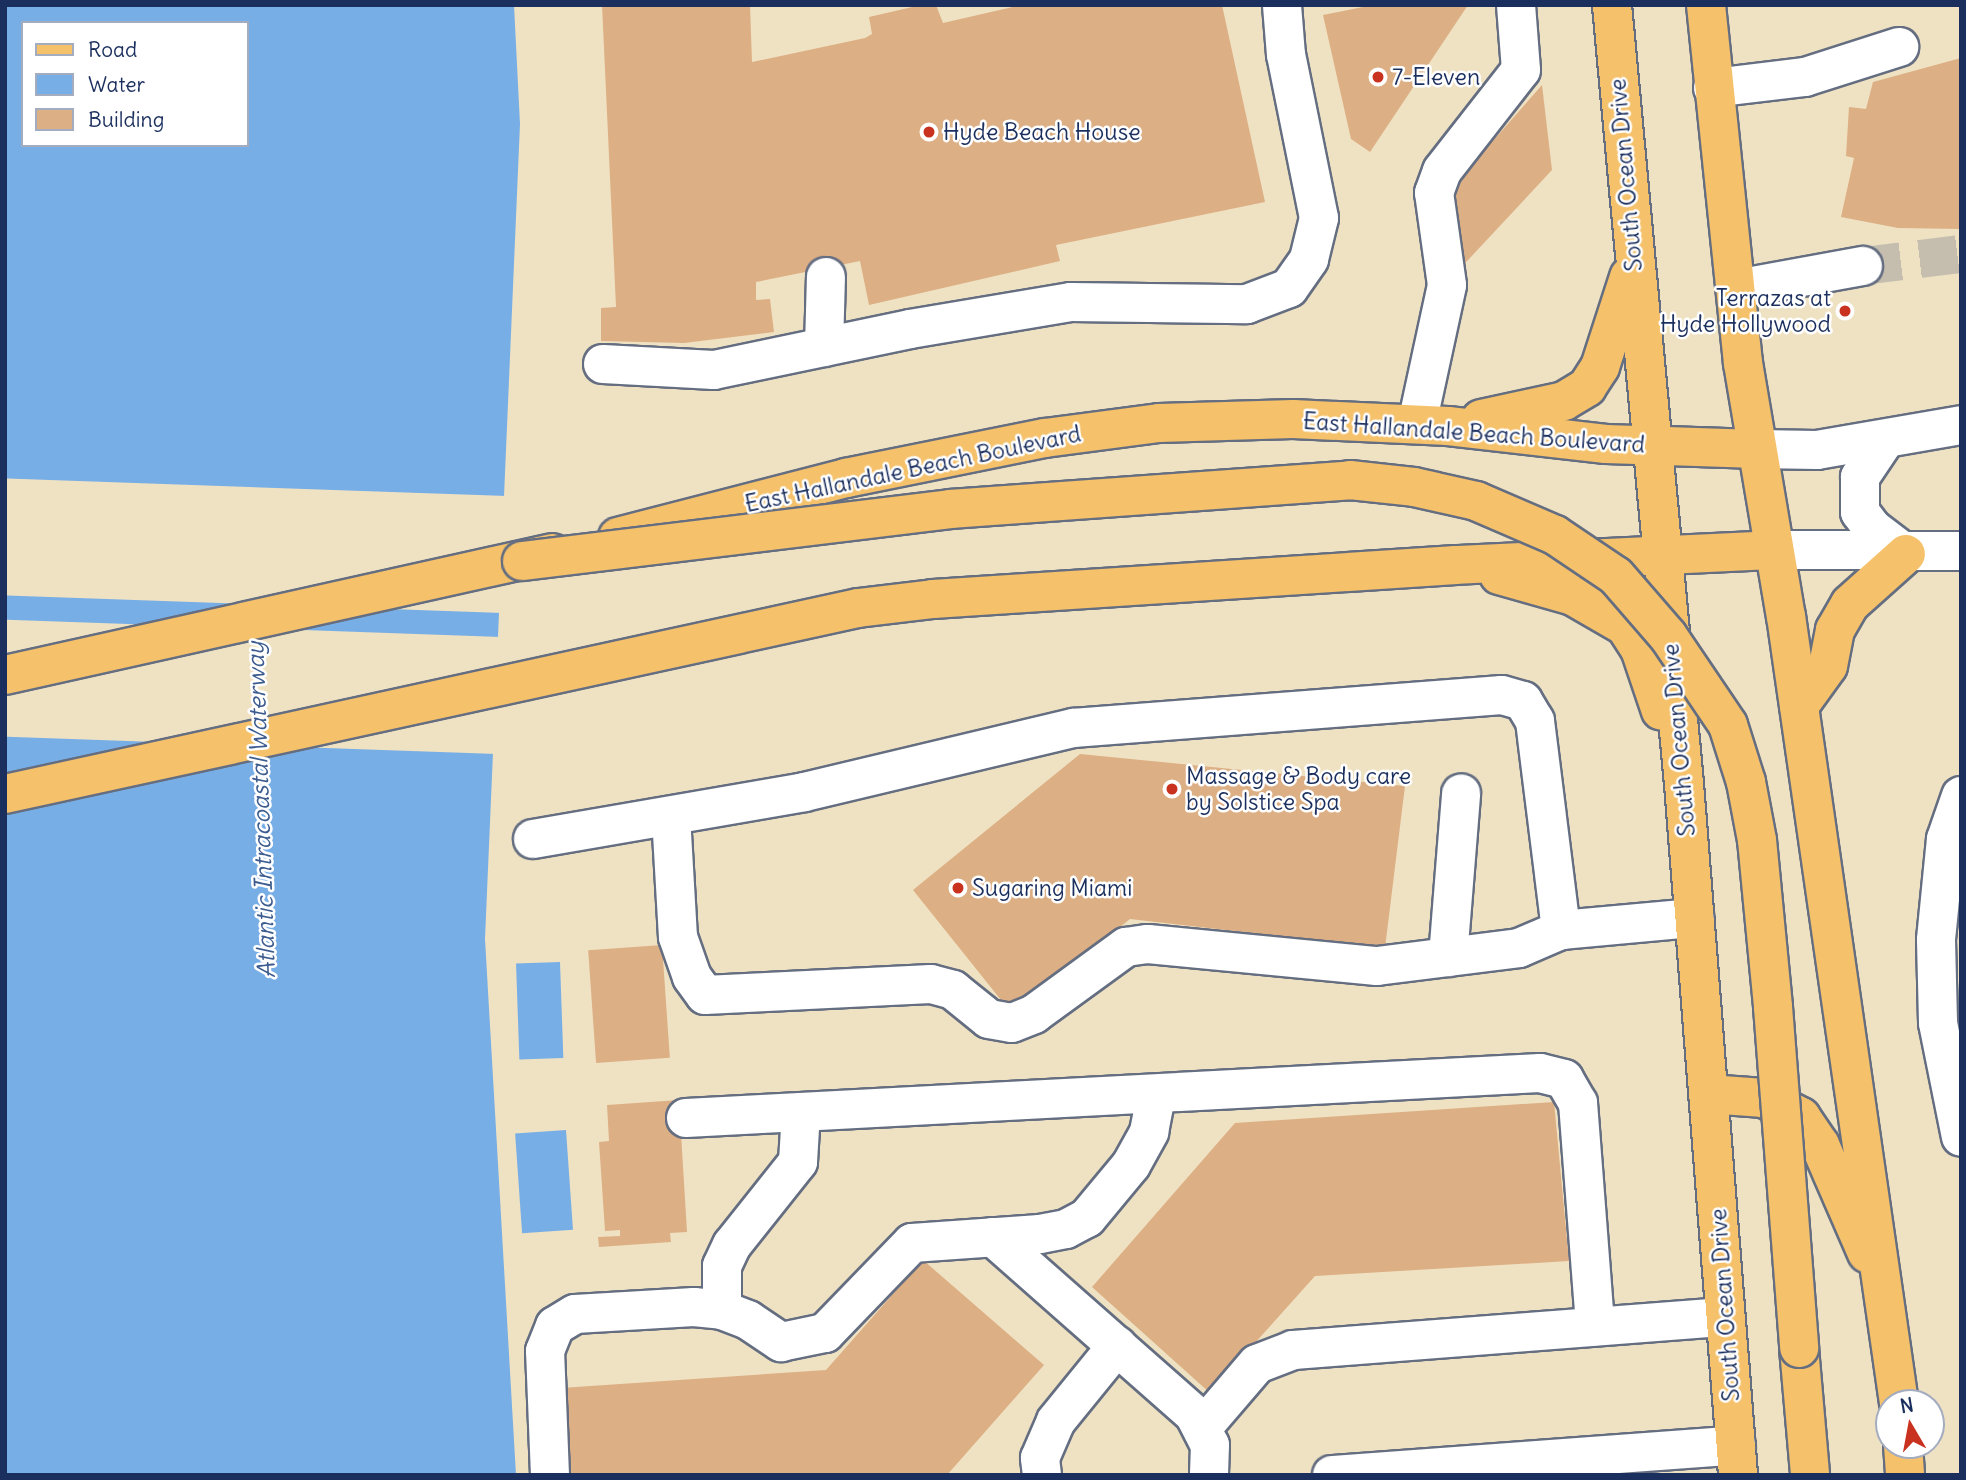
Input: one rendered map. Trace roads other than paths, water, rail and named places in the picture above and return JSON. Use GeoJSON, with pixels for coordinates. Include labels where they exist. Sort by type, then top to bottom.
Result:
{"type":"FeatureCollection","features":[{"type":"Feature","properties":{"kind":"main road","name":"South Ocean Drive"},"geometry":{"type":"LineString","coordinates":[[1612,5],[1650,447],[1684,784],[1737,1460]]}},
{"type":"Feature","properties":{"kind":"main road"},"geometry":{"type":"LineString","coordinates":[[1706,5],[1735,289],[1757,449],[1799,706],[1897,1389]]}},
{"type":"Feature","properties":{"kind":"main road"},"geometry":{"type":"LineString","coordinates":[[1432,425],[1564,401],[1587,387],[1600,367],[1634,262]]}},
{"type":"Feature","properties":{"kind":"main road","name":"East Hallandale Beach Boulevard"},"geometry":{"type":"LineString","coordinates":[[5,675],[522,561],[846,478],[1045,438],[1159,423],[1293,419],[1432,425],[1650,447],[1757,449]]}},
{"type":"Feature","properties":{"kind":"main road"},"geometry":{"type":"LineString","coordinates":[[522,561],[950,509],[1349,480],[1414,487],[1476,501],[1555,535],[1616,576],[1676,646],[1727,725],[1746,782],[1762,891],[1810,1475]]}},
{"type":"Feature","properties":{"kind":"main road"},"geometry":{"type":"LineString","coordinates":[[5,794],[858,608],[933,598],[1169,583],[1456,565],[1774,550]]}},
{"type":"Feature","properties":{"kind":"main road"},"geometry":{"type":"LineString","coordinates":[[1799,706],[1828,666],[1835,630],[1850,604],[1906,554]]}},
{"type":"Feature","properties":{"kind":"main road"},"geometry":{"type":"LineString","coordinates":[[1456,565],[1573,596],[1625,626],[1652,678],[1684,784]]}},
{"type":"Feature","properties":{"kind":"main road"},"geometry":{"type":"LineString","coordinates":[[1708,1094],[1764,1098],[1801,1117],[1820,1144],[1886,1297]]}},
{"type":"Feature","properties":{"kind":"street"},"geometry":{"type":"LineString","coordinates":[[603,364],[714,370],[1071,302],[1247,304],[1289,288],[1308,259],[1319,218],[1286,55],[1282,5]]}},
{"type":"Feature","properties":{"kind":"street"},"geometry":{"type":"LineString","coordinates":[[1432,425],[1447,285],[1434,193],[1442,171],[1521,71],[1517,5]]}},
{"type":"Feature","properties":{"kind":"street"},"geometry":{"type":"LineString","coordinates":[[1713,88],[1805,77],[1899,47]]}},
{"type":"Feature","properties":{"kind":"street"},"geometry":{"type":"LineString","coordinates":[[1735,289],[1863,266]]}},
{"type":"Feature","properties":{"kind":"street"},"geometry":{"type":"LineString","coordinates":[[824,347],[826,277]]}},
{"type":"Feature","properties":{"kind":"street","name":"East Hallandale Beach Boulevard"},"geometry":{"type":"LineString","coordinates":[[1757,449],[1816,450],[1961,425]]}},
{"type":"Feature","properties":{"kind":"street"},"geometry":{"type":"LineString","coordinates":[[1885,440],[1860,477],[1860,512],[1872,528],[1906,554]]}},
{"type":"Feature","properties":{"kind":"street"},"geometry":{"type":"LineString","coordinates":[[1774,550],[1906,554],[1961,551]]}},
{"type":"Feature","properties":{"kind":"street"},"geometry":{"type":"LineString","coordinates":[[533,839],[804,792],[1073,728],[1503,695],[1523,701],[1535,721],[1561,930]]}},
{"type":"Feature","properties":{"kind":"street"},"geometry":{"type":"LineString","coordinates":[[1448,957],[1461,794]]}},
{"type":"Feature","properties":{"kind":"street"},"geometry":{"type":"LineString","coordinates":[[1961,796],[1946,839],[1950,913],[1938,1023],[1956,1088],[1961,1137]]}},
{"type":"Feature","properties":{"kind":"street"},"geometry":{"type":"LineString","coordinates":[[671,816],[678,937],[692,977],[705,995],[931,984],[953,990],[989,1019],[1012,1023],[1034,1014],[1126,947],[1149,944],[1377,966],[1519,948],[1561,930],[1694,918]]}},
{"type":"Feature","properties":{"kind":"street"},"geometry":{"type":"LineString","coordinates":[[687,1118],[1156,1096],[1540,1073],[1564,1079],[1578,1103],[1595,1326]]}},
{"type":"Feature","properties":{"kind":"street"},"geometry":{"type":"LineString","coordinates":[[550,1475],[545,1351],[555,1326],[575,1314],[722,1310],[748,1320],[781,1342],[825,1333],[912,1243],[1066,1229],[1087,1218],[1131,1165],[1149,1132],[1156,1096]]}},
{"type":"Feature","properties":{"kind":"street"},"geometry":{"type":"LineString","coordinates":[[722,1310],[722,1266],[732,1245],[798,1162],[801,1112]]}},
{"type":"Feature","properties":{"kind":"street"},"geometry":{"type":"LineString","coordinates":[[993,1237],[1117,1346],[1203,1427],[1210,1445],[1209,1475]]}},
{"type":"Feature","properties":{"kind":"street"},"geometry":{"type":"LineString","coordinates":[[1203,1427],[1257,1364],[1284,1352],[1725,1317]]}},
{"type":"Feature","properties":{"kind":"street"},"geometry":{"type":"LineString","coordinates":[[1042,1475],[1040,1458],[1056,1421],[1117,1346]]}},
{"type":"Feature","properties":{"kind":"street"},"geometry":{"type":"LineString","coordinates":[[1332,1475],[1658,1451],[1737,1460]]}},
{"type":"Feature","properties":{"kind":"water","name":"Atlantic Intracoastal Waterway"},"geometry":{"type":"Polygon","coordinates":[[[5,5],[514,5],[520,124],[485,939],[516,1475],[5,1475],[5,5]]]}},
{"type":"Feature","properties":{"kind":"water"},"geometry":{"type":"Polygon","coordinates":[[[560,962],[563,1058],[519,1059],[516,964],[560,962]]]}},
{"type":"Feature","properties":{"kind":"water"},"geometry":{"type":"Polygon","coordinates":[[[566,1130],[573,1230],[522,1233],[515,1134],[566,1130]]]}},
{"type":"Feature","properties":{"kind":"tunnel"},"geometry":{"type":"LineString","coordinates":[[1863,266],[1961,254]]}},
{"type":"Feature","properties":{"kind":"place","name":"7-Eleven"},"geometry":{"type":"Point","coordinates":[1378,77]}},
{"type":"Feature","properties":{"kind":"place","name":"Hyde Beach House"},"geometry":{"type":"Point","coordinates":[929,132]}},
{"type":"Feature","properties":{"kind":"place","name":"Terrazas at Hyde Hollywood"},"geometry":{"type":"Point","coordinates":[1845,311]}},
{"type":"Feature","properties":{"kind":"place","name":"Massage & Body care by Solstice Spa"},"geometry":{"type":"Point","coordinates":[1172,789]}},
{"type":"Feature","properties":{"kind":"place","name":"Sugaring Miami"},"geometry":{"type":"Point","coordinates":[958,888]}}]}
